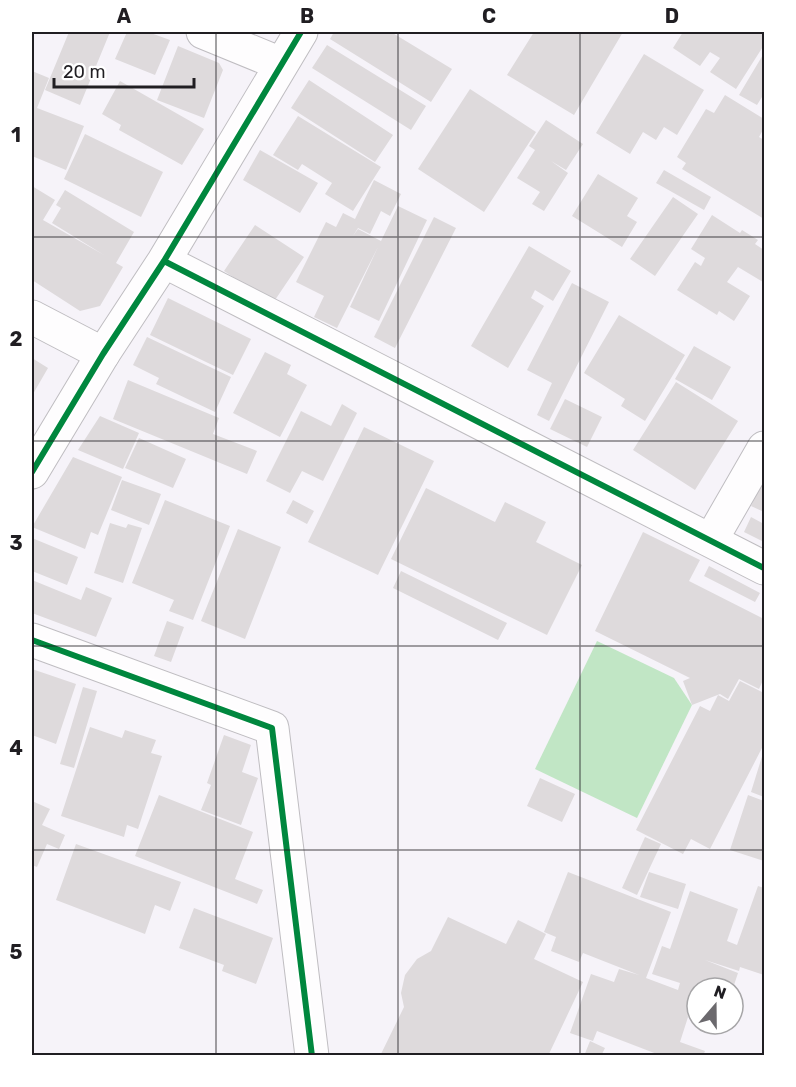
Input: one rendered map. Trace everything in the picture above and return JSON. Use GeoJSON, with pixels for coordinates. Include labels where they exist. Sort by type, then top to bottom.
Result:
{"type":"FeatureCollection","features":[{"type":"Feature","properties":{"kind":"street"},"geometry":{"type":"LineString","coordinates":[[203,32],[281,64]]}},
{"type":"Feature","properties":{"kind":"street"},"geometry":{"type":"LineString","coordinates":[[32,472],[103,354],[164,261],[301,32]]}},
{"type":"Feature","properties":{"kind":"street"},"geometry":{"type":"LineString","coordinates":[[164,261],[765,568]]}},
{"type":"Feature","properties":{"kind":"street"},"geometry":{"type":"LineString","coordinates":[[32,317],[103,354]]}},
{"type":"Feature","properties":{"kind":"street"},"geometry":{"type":"LineString","coordinates":[[711,540],[765,448]]}},
{"type":"Feature","properties":{"kind":"street"},"geometry":{"type":"LineString","coordinates":[[32,640],[272,728],[312,1056]]}},
{"type":"Feature","properties":{"kind":"green space"},"geometry":{"type":"Polygon","coordinates":[[[597,641],[674,678],[692,705],[637,818],[535,769],[597,641]]]}},
{"type":"Feature","properties":{"kind":"building"},"geometry":{"type":"Polygon","coordinates":[[[69,32],[110,32],[80,105],[45,90],[69,32]]]}},
{"type":"Feature","properties":{"kind":"building"},"geometry":{"type":"Polygon","coordinates":[[[127,32],[148,32],[170,40],[155,75],[115,59],[127,32]]]}},
{"type":"Feature","properties":{"kind":"building"},"geometry":{"type":"Polygon","coordinates":[[[334,32],[391,32],[452,69],[431,102],[330,39],[334,32]]]}},
{"type":"Feature","properties":{"kind":"building"},"geometry":{"type":"Polygon","coordinates":[[[534,32],[623,32],[574,115],[507,75],[534,32]]]}},
{"type":"Feature","properties":{"kind":"building"},"geometry":{"type":"Polygon","coordinates":[[[683,32],[764,32],[764,45],[736,89],[710,72],[720,58],[710,52],[700,66],[673,48],[683,32]]]}},
{"type":"Feature","properties":{"kind":"building"},"geometry":{"type":"Polygon","coordinates":[[[327,45],[426,106],[411,130],[312,68],[327,45]]]}},
{"type":"Feature","properties":{"kind":"building"},"geometry":{"type":"Polygon","coordinates":[[[178,46],[219,63],[223,70],[204,118],[157,100],[178,46]]]}},
{"type":"Feature","properties":{"kind":"building"},"geometry":{"type":"Polygon","coordinates":[[[764,53],[764,99],[762,97],[757,105],[739,95],[764,53]]]}},
{"type":"Feature","properties":{"kind":"building"},"geometry":{"type":"Polygon","coordinates":[[[644,54],[704,90],[677,135],[664,127],[656,140],[643,132],[630,154],[596,133],[644,54]]]}},
{"type":"Feature","properties":{"kind":"building"},"geometry":{"type":"Polygon","coordinates":[[[32,71],[49,78],[37,108],[84,126],[66,170],[32,156],[32,71]]]}},
{"type":"Feature","properties":{"kind":"building"},"geometry":{"type":"Polygon","coordinates":[[[309,80],[393,135],[375,162],[291,108],[309,80]]]}},
{"type":"Feature","properties":{"kind":"building"},"geometry":{"type":"Polygon","coordinates":[[[120,81],[204,129],[182,165],[119,130],[121,125],[102,114],[120,81]]]}},
{"type":"Feature","properties":{"kind":"building"},"geometry":{"type":"Polygon","coordinates":[[[470,89],[536,132],[484,212],[418,169],[470,89]]]}},
{"type":"Feature","properties":{"kind":"building"},"geometry":{"type":"Polygon","coordinates":[[[725,95],[764,119],[764,128],[759,137],[764,140],[764,219],[682,169],[686,163],[677,157],[706,109],[714,113],[725,95]]]}},
{"type":"Feature","properties":{"kind":"building"},"geometry":{"type":"Polygon","coordinates":[[[298,116],[381,167],[353,211],[325,194],[332,183],[302,164],[298,170],[273,155],[298,116]]]}},
{"type":"Feature","properties":{"kind":"building"},"geometry":{"type":"Polygon","coordinates":[[[546,120],[583,144],[566,170],[551,161],[568,173],[544,211],[532,204],[540,192],[517,178],[535,150],[529,146],[546,120]]]}},
{"type":"Feature","properties":{"kind":"building"},"geometry":{"type":"Polygon","coordinates":[[[85,134],[163,172],[141,217],[64,179],[85,134]]]}},
{"type":"Feature","properties":{"kind":"building"},"geometry":{"type":"Polygon","coordinates":[[[260,150],[318,183],[300,213],[243,180],[260,150]]]}},
{"type":"Feature","properties":{"kind":"building"},"geometry":{"type":"Polygon","coordinates":[[[664,170],[711,197],[704,210],[656,183],[664,170]]]}},
{"type":"Feature","properties":{"kind":"building"},"geometry":{"type":"Polygon","coordinates":[[[598,174],[638,198],[627,216],[637,222],[622,247],[572,216],[598,174]]]}},
{"type":"Feature","properties":{"kind":"building"},"geometry":{"type":"Polygon","coordinates":[[[374,180],[401,194],[390,216],[381,211],[370,234],[358,228],[353,236],[358,229],[381,241],[398,206],[427,220],[379,321],[350,307],[378,247],[337,328],[314,317],[324,296],[296,282],[326,222],[336,227],[343,213],[355,219],[374,180]]]}},
{"type":"Feature","properties":{"kind":"building"},"geometry":{"type":"Polygon","coordinates":[[[32,186],[55,200],[43,220],[104,255],[52,223],[61,208],[56,205],[65,190],[134,232],[116,263],[123,267],[100,306],[80,311],[32,280],[32,186]]]}},
{"type":"Feature","properties":{"kind":"building"},"geometry":{"type":"Polygon","coordinates":[[[673,197],[698,214],[655,276],[630,259],[673,197]]]}},
{"type":"Feature","properties":{"kind":"building"},"geometry":{"type":"Polygon","coordinates":[[[712,215],[740,233],[742,230],[758,240],[755,244],[764,250],[763,282],[738,267],[727,282],[750,296],[734,321],[719,311],[717,315],[677,290],[695,262],[701,266],[705,258],[691,249],[712,215]]]}},
{"type":"Feature","properties":{"kind":"building"},"geometry":{"type":"Polygon","coordinates":[[[434,217],[456,228],[395,348],[374,337],[434,217]]]}},
{"type":"Feature","properties":{"kind":"building"},"geometry":{"type":"Polygon","coordinates":[[[255,225],[304,257],[273,303],[224,271],[255,225]]]}},
{"type":"Feature","properties":{"kind":"building"},"geometry":{"type":"Polygon","coordinates":[[[529,246],[571,271],[553,301],[535,290],[531,298],[544,306],[508,368],[471,346],[529,246]]]}},
{"type":"Feature","properties":{"kind":"building"},"geometry":{"type":"Polygon","coordinates":[[[572,283],[609,302],[549,421],[537,415],[552,383],[527,370],[572,283]]]}},
{"type":"Feature","properties":{"kind":"building"},"geometry":{"type":"Polygon","coordinates":[[[168,298],[251,339],[233,375],[150,335],[168,298]]]}},
{"type":"Feature","properties":{"kind":"building"},"geometry":{"type":"Polygon","coordinates":[[[619,315],[685,355],[645,421],[621,406],[625,399],[584,373],[619,315]]]}},
{"type":"Feature","properties":{"kind":"building"},"geometry":{"type":"Polygon","coordinates":[[[147,337],[231,377],[215,412],[156,384],[159,378],[133,365],[147,337]]]}},
{"type":"Feature","properties":{"kind":"building"},"geometry":{"type":"Polygon","coordinates":[[[694,346],[731,367],[712,400],[675,379],[694,346]]]}},
{"type":"Feature","properties":{"kind":"building"},"geometry":{"type":"Polygon","coordinates":[[[265,352],[291,365],[287,374],[307,385],[280,437],[233,413],[265,352]]]}},
{"type":"Feature","properties":{"kind":"building"},"geometry":{"type":"Polygon","coordinates":[[[32,358],[48,368],[33,394],[32,393],[32,358]]]}},
{"type":"Feature","properties":{"kind":"building"},"geometry":{"type":"Polygon","coordinates":[[[128,380],[219,418],[213,434],[257,451],[247,474],[113,419],[128,380]]]}},
{"type":"Feature","properties":{"kind":"building"},"geometry":{"type":"Polygon","coordinates":[[[676,382],[738,421],[695,490],[633,450],[676,382]]]}},
{"type":"Feature","properties":{"kind":"building"},"geometry":{"type":"Polygon","coordinates":[[[565,399],[602,417],[587,447],[550,429],[565,399]]]}},
{"type":"Feature","properties":{"kind":"building"},"geometry":{"type":"Polygon","coordinates":[[[342,404],[357,413],[323,481],[302,471],[290,493],[266,481],[301,411],[331,426],[342,404]]]}},
{"type":"Feature","properties":{"kind":"building"},"geometry":{"type":"Polygon","coordinates":[[[100,416],[139,433],[123,469],[78,450],[100,416]]]}},
{"type":"Feature","properties":{"kind":"building"},"geometry":{"type":"Polygon","coordinates":[[[364,427],[434,461],[378,575],[308,542],[364,427]]]}},
{"type":"Feature","properties":{"kind":"building"},"geometry":{"type":"Polygon","coordinates":[[[139,438],[186,459],[173,488],[125,468],[139,438]]]}},
{"type":"Feature","properties":{"kind":"building"},"geometry":{"type":"Polygon","coordinates":[[[73,457],[122,477],[98,535],[91,532],[85,549],[32,527],[73,457]]]}},
{"type":"Feature","properties":{"kind":"building"},"geometry":{"type":"Polygon","coordinates":[[[764,479],[764,512],[751,506],[764,479]]]}},
{"type":"Feature","properties":{"kind":"building"},"geometry":{"type":"Polygon","coordinates":[[[122,480],[161,494],[149,525],[111,510],[122,480]]]}},
{"type":"Feature","properties":{"kind":"building"},"geometry":{"type":"Polygon","coordinates":[[[426,488],[495,522],[505,502],[546,522],[536,542],[582,565],[547,635],[391,559],[426,488]]]}},
{"type":"Feature","properties":{"kind":"building"},"geometry":{"type":"Polygon","coordinates":[[[165,500],[230,526],[193,620],[169,611],[174,600],[132,583],[165,500]]]}},
{"type":"Feature","properties":{"kind":"building"},"geometry":{"type":"Polygon","coordinates":[[[293,500],[314,511],[307,524],[286,513],[293,500]]]}},
{"type":"Feature","properties":{"kind":"building"},"geometry":{"type":"Polygon","coordinates":[[[751,517],[764,524],[764,542],[744,532],[751,517]]]}},
{"type":"Feature","properties":{"kind":"building"},"geometry":{"type":"Polygon","coordinates":[[[110,523],[126,528],[128,524],[142,528],[123,583],[94,573],[110,523]]]}},
{"type":"Feature","properties":{"kind":"building"},"geometry":{"type":"Polygon","coordinates":[[[238,529],[281,547],[245,639],[201,621],[238,529]]]}},
{"type":"Feature","properties":{"kind":"building"},"geometry":{"type":"Polygon","coordinates":[[[643,532],[700,560],[689,581],[764,619],[764,678],[759,689],[739,679],[728,699],[720,694],[692,705],[683,681],[690,678],[595,631],[643,532]]]}},
{"type":"Feature","properties":{"kind":"building"},"geometry":{"type":"Polygon","coordinates":[[[32,538],[78,557],[67,585],[32,571],[32,538]]]}},
{"type":"Feature","properties":{"kind":"building"},"geometry":{"type":"Polygon","coordinates":[[[709,566],[760,593],[755,602],[704,576],[709,566]]]}},
{"type":"Feature","properties":{"kind":"building"},"geometry":{"type":"Polygon","coordinates":[[[401,571],[507,623],[498,640],[393,588],[401,571]]]}},
{"type":"Feature","properties":{"kind":"building"},"geometry":{"type":"Polygon","coordinates":[[[32,580],[81,600],[86,587],[112,598],[96,637],[32,613],[32,580]]]}},
{"type":"Feature","properties":{"kind":"building"},"geometry":{"type":"Polygon","coordinates":[[[167,621],[184,627],[171,662],[154,656],[167,621]]]}},
{"type":"Feature","properties":{"kind":"building"},"geometry":{"type":"Polygon","coordinates":[[[32,669],[76,684],[56,744],[32,735],[32,669]]]}},
{"type":"Feature","properties":{"kind":"building"},"geometry":{"type":"Polygon","coordinates":[[[740,681],[764,693],[764,744],[710,849],[691,839],[683,854],[636,830],[700,706],[710,711],[718,695],[729,701],[740,681]]]}},
{"type":"Feature","properties":{"kind":"building"},"geometry":{"type":"Polygon","coordinates":[[[83,687],[97,691],[74,768],[60,764],[83,687]]]}},
{"type":"Feature","properties":{"kind":"building"},"geometry":{"type":"Polygon","coordinates":[[[90,727],[122,738],[125,730],[156,740],[151,753],[162,756],[138,829],[127,825],[124,837],[61,816],[90,727]]]}},
{"type":"Feature","properties":{"kind":"building"},"geometry":{"type":"Polygon","coordinates":[[[224,735],[251,745],[242,772],[258,778],[241,825],[201,810],[211,785],[207,783],[224,735]]]}},
{"type":"Feature","properties":{"kind":"building"},"geometry":{"type":"Polygon","coordinates":[[[764,750],[764,797],[751,792],[764,750]]]}},
{"type":"Feature","properties":{"kind":"building"},"geometry":{"type":"Polygon","coordinates":[[[540,778],[575,794],[562,822],[527,806],[540,778]]]}},
{"type":"Feature","properties":{"kind":"building"},"geometry":{"type":"Polygon","coordinates":[[[159,795],[253,832],[235,879],[263,890],[257,904],[135,856],[159,795]]]}},
{"type":"Feature","properties":{"kind":"building"},"geometry":{"type":"Polygon","coordinates":[[[748,795],[764,801],[764,861],[730,850],[748,795]]]}},
{"type":"Feature","properties":{"kind":"building"},"geometry":{"type":"Polygon","coordinates":[[[32,801],[50,809],[42,825],[65,835],[59,849],[47,844],[37,867],[32,865],[32,801]]]}},
{"type":"Feature","properties":{"kind":"building"},"geometry":{"type":"Polygon","coordinates":[[[645,837],[661,844],[637,895],[622,888],[645,837]]]}},
{"type":"Feature","properties":{"kind":"building"},"geometry":{"type":"Polygon","coordinates":[[[76,844],[181,882],[170,911],[155,905],[145,934],[56,900],[76,844]]]}},
{"type":"Feature","properties":{"kind":"building"},"geometry":{"type":"Polygon","coordinates":[[[568,872],[671,912],[646,978],[678,990],[680,983],[652,974],[662,946],[670,949],[690,891],[738,909],[727,941],[737,945],[758,886],[764,888],[764,975],[740,967],[739,971],[705,960],[738,973],[737,976],[685,976],[685,1026],[680,1042],[705,1051],[703,1056],[662,1056],[597,1031],[593,1041],[570,1033],[591,974],[614,982],[619,969],[639,975],[583,953],[579,962],[551,951],[556,937],[544,932],[568,872]]]}},
{"type":"Feature","properties":{"kind":"building"},"geometry":{"type":"Polygon","coordinates":[[[649,872],[686,884],[678,909],[640,897],[649,872]]]}},
{"type":"Feature","properties":{"kind":"building"},"geometry":{"type":"Polygon","coordinates":[[[194,908],[273,938],[256,984],[222,971],[224,965],[179,948],[194,908]]]}},
{"type":"Feature","properties":{"kind":"building"},"geometry":{"type":"Polygon","coordinates":[[[448,917],[506,944],[518,920],[546,934],[534,959],[583,982],[548,1056],[380,1056],[404,1007],[401,993],[405,975],[417,959],[431,951],[448,917]]]}},
{"type":"Feature","properties":{"kind":"building"},"geometry":{"type":"Polygon","coordinates":[[[590,1041],[605,1048],[601,1056],[584,1056],[590,1041]]]}},
{"type":"Feature","properties":{"kind":"cycle path"},"geometry":{"type":"LineString","coordinates":[[32,472],[103,354],[164,261],[301,32]]}},
{"type":"Feature","properties":{"kind":"cycle path"},"geometry":{"type":"LineString","coordinates":[[164,261],[764,568]]}},
{"type":"Feature","properties":{"kind":"cycle path"},"geometry":{"type":"LineString","coordinates":[[32,640],[272,728],[312,1056]]}}]}
